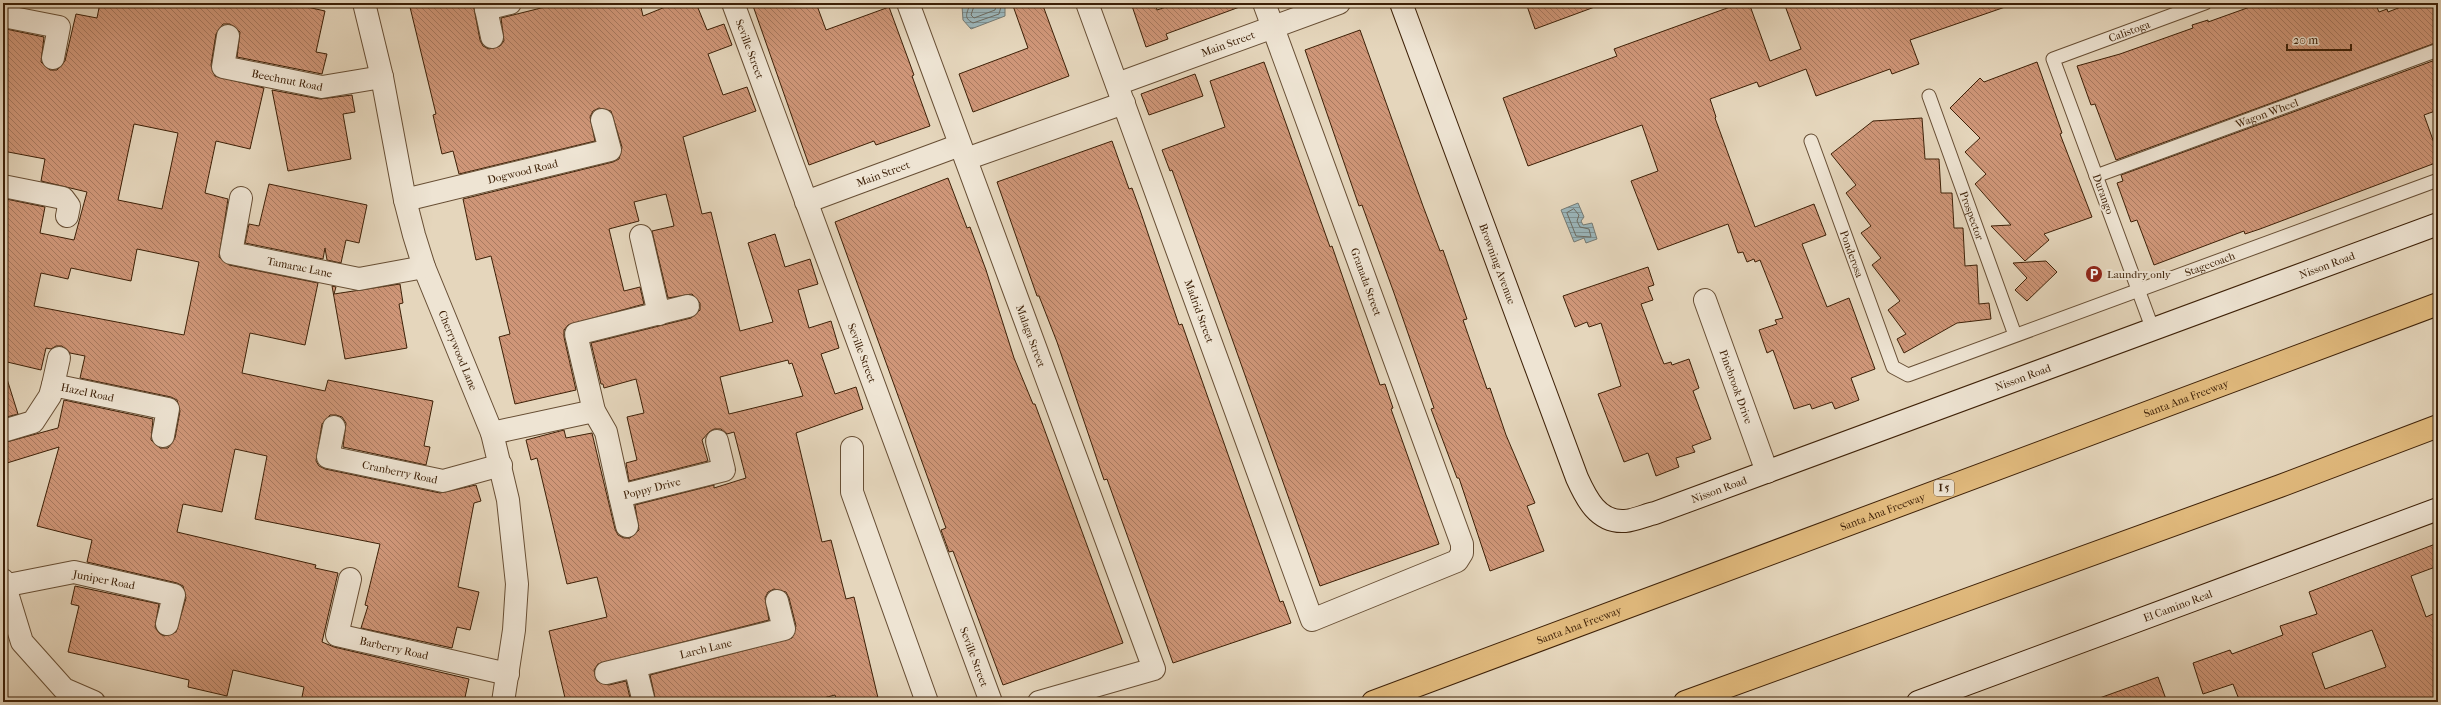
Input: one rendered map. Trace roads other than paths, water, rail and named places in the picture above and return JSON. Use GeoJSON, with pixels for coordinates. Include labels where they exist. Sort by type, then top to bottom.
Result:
{"type":"FeatureCollection","features":[{"type":"Feature","properties":{"kind":"highway","name":"Santa Ana Freeway"},"geometry":{"type":"LineString","coordinates":[[1373,702],[2438,304]]}},
{"type":"Feature","properties":{"kind":"highway"},"geometry":{"type":"LineString","coordinates":[[1685,702],[2280,486],[2438,426]]}},
{"type":"Feature","properties":{"kind":"street","name":"Cherrywood Lane"},"geometry":{"type":"LineString","coordinates":[[364,3],[382,77],[405,200],[424,267],[492,433],[501,465],[508,500],[517,584],[514,630],[503,702]]}},
{"type":"Feature","properties":{"kind":"street"},"geometry":{"type":"LineString","coordinates":[[492,38],[485,6],[510,3]]}},
{"type":"Feature","properties":{"kind":"street","name":"Seville Street"},"geometry":{"type":"LineString","coordinates":[[733,3],[991,702]]}},
{"type":"Feature","properties":{"kind":"street","name":"Malaga Street"},"geometry":{"type":"LineString","coordinates":[[908,3],[1154,669],[1039,702]]}},
{"type":"Feature","properties":{"kind":"street","name":"Madrid Street"},"geometry":{"type":"LineString","coordinates":[[1087,3],[1312,620]]}},
{"type":"Feature","properties":{"kind":"street","name":"Granada Street"},"geometry":{"type":"LineString","coordinates":[[1264,3],[1462,544],[1462,553],[1457,562],[1312,620]]}},
{"type":"Feature","properties":{"kind":"street","name":"Main Street"},"geometry":{"type":"LineString","coordinates":[[806,202],[963,152],[1120,94],[1272,26],[1338,3]]}},
{"type":"Feature","properties":{"kind":"street","name":"Browning Avenue"},"geometry":{"type":"LineString","coordinates":[[1401,3],[1577,478],[1587,502],[1605,517]]}},
{"type":"Feature","properties":{"kind":"street"},"geometry":{"type":"LineString","coordinates":[[3,16],[59,27],[53,58]]}},
{"type":"Feature","properties":{"kind":"street","name":"Beechnut Road"},"geometry":{"type":"LineString","coordinates":[[228,36],[222,67],[322,86],[382,77]]}},
{"type":"Feature","properties":{"kind":"street","name":"Dogwood Road"},"geometry":{"type":"LineString","coordinates":[[405,200],[610,150],[602,120]]}},
{"type":"Feature","properties":{"kind":"street"},"geometry":{"type":"LineString","coordinates":[[3,186],[63,198],[68,202],[67,216]]}},
{"type":"Feature","properties":{"kind":"street","name":"Tamarac Lane"},"geometry":{"type":"LineString","coordinates":[[241,198],[231,253],[359,279],[424,267]]}},
{"type":"Feature","properties":{"kind":"street","name":"Nisson Road"},"geometry":{"type":"LineString","coordinates":[[1605,517],[1624,521],[1655,513],[2438,224]]}},
{"type":"Feature","properties":{"kind":"street"},"geometry":{"type":"LineString","coordinates":[[641,236],[659,314],[688,306]]}},
{"type":"Feature","properties":{"kind":"street","name":"Pinebrook Drive"},"geometry":{"type":"LineString","coordinates":[[1705,300],[1767,472]]}},
{"type":"Feature","properties":{"kind":"street","name":"Poppy Drive"},"geometry":{"type":"LineString","coordinates":[[659,314],[576,334],[594,411],[606,432],[620,496],[724,470],[717,441]]}},
{"type":"Feature","properties":{"kind":"street"},"geometry":{"type":"LineString","coordinates":[[53,385],[59,358]]}},
{"type":"Feature","properties":{"kind":"street","name":"Hazel Road"},"geometry":{"type":"LineString","coordinates":[[3,431],[33,422],[50,396],[53,385],[168,409],[163,436]]}},
{"type":"Feature","properties":{"kind":"street"},"geometry":{"type":"LineString","coordinates":[[492,433],[594,411]]}},
{"type":"Feature","properties":{"kind":"street","name":"Cranberry Road"},"geometry":{"type":"LineString","coordinates":[[334,427],[328,457],[443,481],[501,465]]}},
{"type":"Feature","properties":{"kind":"street"},"geometry":{"type":"LineString","coordinates":[[852,448],[852,492],[927,702]]}},
{"type":"Feature","properties":{"kind":"street"},"geometry":{"type":"LineString","coordinates":[[620,496],[627,526]]}},
{"type":"Feature","properties":{"kind":"street","name":"El Camino Real"},"geometry":{"type":"LineString","coordinates":[[1918,702],[2438,509]]}},
{"type":"Feature","properties":{"kind":"street","name":"Juniper Road"},"geometry":{"type":"LineString","coordinates":[[4,584],[74,572],[174,595],[167,624]]}},
{"type":"Feature","properties":{"kind":"street","name":"Barberry Road"},"geometry":{"type":"LineString","coordinates":[[350,579],[337,635],[508,674]]}},
{"type":"Feature","properties":{"kind":"street"},"geometry":{"type":"LineString","coordinates":[[4,584],[22,642],[64,689],[94,702]]}},
{"type":"Feature","properties":{"kind":"street","name":"Larch Lane"},"geometry":{"type":"LineString","coordinates":[[635,666],[784,629],[777,601]]}},
{"type":"Feature","properties":{"kind":"street"},"geometry":{"type":"LineString","coordinates":[[606,673],[635,666],[644,702]]}},
{"type":"Feature","properties":{"kind":"lane","name":"Calistoga"},"geometry":{"type":"LineString","coordinates":[[2053,59],[2205,3]]}},
{"type":"Feature","properties":{"kind":"lane","name":"Wagon Wheel"},"geometry":{"type":"LineString","coordinates":[[2096,176],[2438,50]]}},
{"type":"Feature","properties":{"kind":"lane","name":"Durango"},"geometry":{"type":"LineString","coordinates":[[2053,59],[2153,330]]}},
{"type":"Feature","properties":{"kind":"lane","name":"Prospector"},"geometry":{"type":"LineString","coordinates":[[1929,96],[2015,335]]}},
{"type":"Feature","properties":{"kind":"lane","name":"Ponderosa"},"geometry":{"type":"LineString","coordinates":[[1810,141],[1893,367]]}},
{"type":"Feature","properties":{"kind":"lane","name":"Stagecoach"},"geometry":{"type":"LineString","coordinates":[[1893,367],[1908,375],[2438,180]]}},
{"type":"Feature","properties":{"kind":"water"},"geometry":{"type":"Polygon","coordinates":[[[971,3],[1005,3],[1005,16],[971,29],[963,20],[962,6],[971,3]]]}},
{"type":"Feature","properties":{"kind":"water"},"geometry":{"type":"Polygon","coordinates":[[[1578,203],[1584,217],[1581,221],[1583,225],[1592,223],[1597,239],[1586,243],[1584,238],[1574,242],[1561,210],[1578,203]]]}},
{"type":"Feature","properties":{"kind":"place","name":"Laundry only"},"geometry":{"type":"Point","coordinates":[2094,274]}}]}
